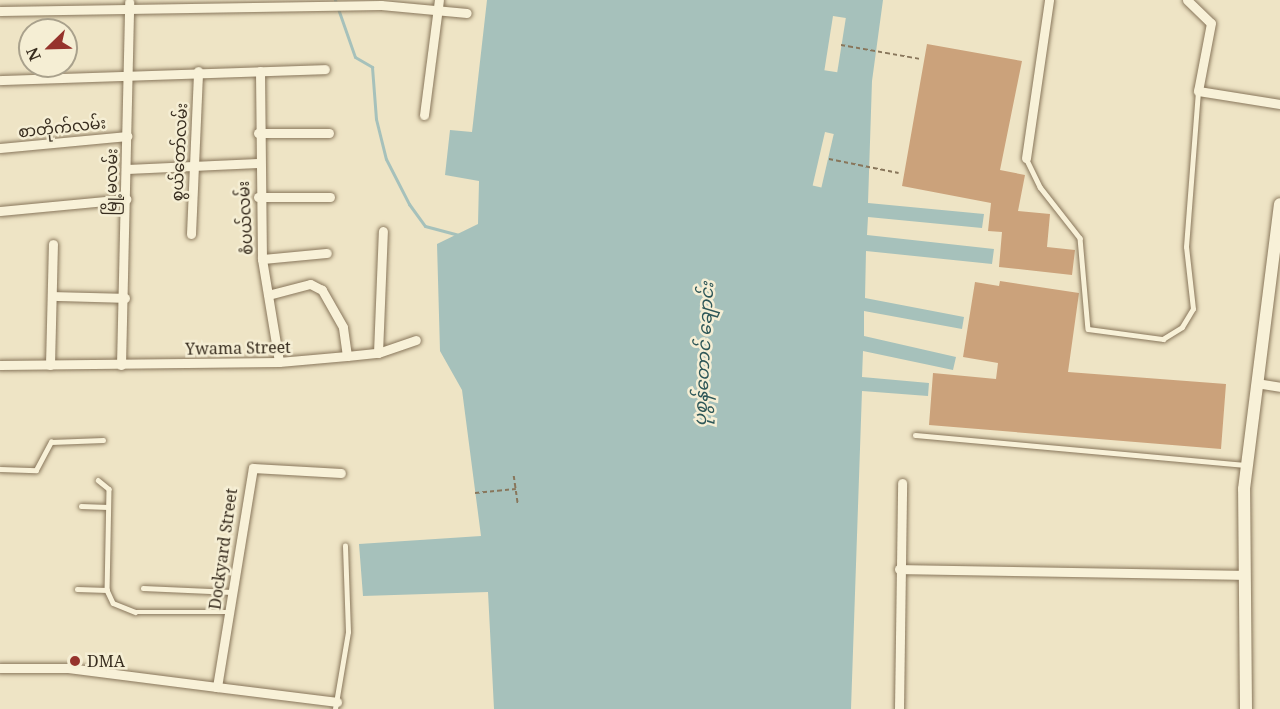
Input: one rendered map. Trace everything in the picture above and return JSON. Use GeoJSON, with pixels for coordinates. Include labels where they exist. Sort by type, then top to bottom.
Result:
{"type":"FeatureCollection","features":[{"type":"Feature","properties":{"kind":"street"},"geometry":{"type":"LineString","coordinates":[[1026,158],[1049,0]]}},
{"type":"Feature","properties":{"kind":"street"},"geometry":{"type":"LineString","coordinates":[[1187,0],[1211,22],[1198,92],[1280,104]]}},
{"type":"Feature","properties":{"kind":"street"},"geometry":{"type":"LineString","coordinates":[[0,12],[129,3],[381,3],[439,5],[467,13]]}},
{"type":"Feature","properties":{"kind":"street","name":"မြို့မလမ်း"},"geometry":{"type":"LineString","coordinates":[[121,365],[129,3]]}},
{"type":"Feature","properties":{"kind":"street"},"geometry":{"type":"LineString","coordinates":[[424,115],[439,5]]}},
{"type":"Feature","properties":{"kind":"street"},"geometry":{"type":"LineString","coordinates":[[0,80],[198,71],[325,69]]}},
{"type":"Feature","properties":{"kind":"street","name":"စွယ်တော်လမ်း"},"geometry":{"type":"LineString","coordinates":[[191,234],[191,164],[198,71]]}},
{"type":"Feature","properties":{"kind":"street","name":"စံပယ်လမ်း"},"geometry":{"type":"LineString","coordinates":[[260,71],[258,197],[262,259],[279,362]]}},
{"type":"Feature","properties":{"kind":"street"},"geometry":{"type":"LineString","coordinates":[[258,133],[329,133]]}},
{"type":"Feature","properties":{"kind":"street","name":"စာတိုက်လမ်း"},"geometry":{"type":"LineString","coordinates":[[0,148],[127,135]]}},
{"type":"Feature","properties":{"kind":"street"},"geometry":{"type":"LineString","coordinates":[[127,169],[258,162]]}},
{"type":"Feature","properties":{"kind":"street"},"geometry":{"type":"LineString","coordinates":[[258,197],[330,197]]}},
{"type":"Feature","properties":{"kind":"street"},"geometry":{"type":"LineString","coordinates":[[0,211],[126,198]]}},
{"type":"Feature","properties":{"kind":"street"},"geometry":{"type":"LineString","coordinates":[[1246,709],[1246,465],[1280,204]]}},
{"type":"Feature","properties":{"kind":"street"},"geometry":{"type":"LineString","coordinates":[[378,353],[383,231]]}},
{"type":"Feature","properties":{"kind":"street"},"geometry":{"type":"LineString","coordinates":[[50,365],[54,296],[53,244]]}},
{"type":"Feature","properties":{"kind":"street"},"geometry":{"type":"LineString","coordinates":[[262,259],[327,254]]}},
{"type":"Feature","properties":{"kind":"street"},"geometry":{"type":"LineString","coordinates":[[268,295],[310,284],[322,290],[343,327],[347,356]]}},
{"type":"Feature","properties":{"kind":"street"},"geometry":{"type":"LineString","coordinates":[[54,296],[124,298]]}},
{"type":"Feature","properties":{"kind":"street","name":"Ywama Street"},"geometry":{"type":"LineString","coordinates":[[0,365],[279,362],[378,353],[416,340]]}},
{"type":"Feature","properties":{"kind":"street"},"geometry":{"type":"LineString","coordinates":[[1256,382],[1280,387]]}},
{"type":"Feature","properties":{"kind":"street","name":"Dockyard Street"},"geometry":{"type":"LineString","coordinates":[[217,687],[253,468],[341,473]]}},
{"type":"Feature","properties":{"kind":"street"},"geometry":{"type":"LineString","coordinates":[[900,709],[899,569],[902,483]]}},
{"type":"Feature","properties":{"kind":"street"},"geometry":{"type":"LineString","coordinates":[[899,569],[1245,574]]}},
{"type":"Feature","properties":{"kind":"street"},"geometry":{"type":"LineString","coordinates":[[0,668],[68,668],[336,705]]}},
{"type":"Feature","properties":{"kind":"lane"},"geometry":{"type":"LineString","coordinates":[[1026,158],[1040,187],[1080,238],[1088,329],[1163,339],[1182,327],[1193,309],[1186,247],[1198,92]]}},
{"type":"Feature","properties":{"kind":"lane"},"geometry":{"type":"LineString","coordinates":[[915,435],[1246,465]]}},
{"type":"Feature","properties":{"kind":"lane"},"geometry":{"type":"LineString","coordinates":[[0,469],[36,470],[51,442],[103,440]]}},
{"type":"Feature","properties":{"kind":"lane"},"geometry":{"type":"LineString","coordinates":[[98,480],[108,486],[106,590],[113,603],[124,610],[229,612]]}},
{"type":"Feature","properties":{"kind":"lane"},"geometry":{"type":"LineString","coordinates":[[81,506],[108,507]]}},
{"type":"Feature","properties":{"kind":"lane"},"geometry":{"type":"LineString","coordinates":[[336,705],[348,632],[345,546]]}},
{"type":"Feature","properties":{"kind":"lane"},"geometry":{"type":"LineString","coordinates":[[143,588],[232,592]]}},
{"type":"Feature","properties":{"kind":"lane"},"geometry":{"type":"LineString","coordinates":[[77,589],[106,590]]}},
{"type":"Feature","properties":{"kind":"path"},"geometry":{"type":"LineString","coordinates":[[841,45],[920,59]]}},
{"type":"Feature","properties":{"kind":"path"},"geometry":{"type":"LineString","coordinates":[[829,159],[899,173]]}},
{"type":"Feature","properties":{"kind":"path"},"geometry":{"type":"LineString","coordinates":[[514,476],[518,504]]}},
{"type":"Feature","properties":{"kind":"path"},"geometry":{"type":"LineString","coordinates":[[475,493],[516,489]]}},
{"type":"Feature","properties":{"kind":"water","name":"ပုစွန်တောင် ချောင်း"},"geometry":{"type":"Polygon","coordinates":[[[487,0],[883,0],[872,81],[868,203],[984,214],[982,228],[868,217],[867,235],[994,249],[992,264],[866,251],[865,298],[964,317],[962,329],[864,311],[864,336],[956,357],[953,370],[863,351],[862,377],[929,383],[928,396],[862,391],[851,709],[494,709],[488,592],[363,596],[359,544],[481,536],[462,390],[440,351],[437,244],[478,224],[479,181],[445,175],[450,130],[472,132],[487,0]]]}},
{"type":"Feature","properties":{"kind":"pier"},"geometry":{"type":"Polygon","coordinates":[[[833,16],[846,18],[837,72],[824,70],[833,16]]]}},
{"type":"Feature","properties":{"kind":"pier"},"geometry":{"type":"Polygon","coordinates":[[[825,132],[834,134],[821,188],[813,186],[825,132]]]}},
{"type":"Feature","properties":{"kind":"building"},"geometry":{"type":"Polygon","coordinates":[[[927,44],[1022,61],[1000,170],[1025,175],[1018,211],[1050,214],[1047,247],[1075,250],[1072,275],[999,267],[1002,232],[988,231],[991,203],[902,186],[927,44]]]}},
{"type":"Feature","properties":{"kind":"building"},"geometry":{"type":"Polygon","coordinates":[[[1000,281],[1079,293],[1068,372],[1226,384],[1221,449],[929,425],[933,373],[996,379],[998,363],[963,357],[975,282],[999,286],[1000,281]]]}},
{"type":"Feature","properties":{"kind":"waterway"},"geometry":{"type":"LineString","coordinates":[[335,0],[355,57],[372,67],[376,119],[386,159],[409,204],[425,226],[459,235]]}},
{"type":"Feature","properties":{"kind":"place","name":"DMA"},"geometry":{"type":"Point","coordinates":[75,661]}}]}
